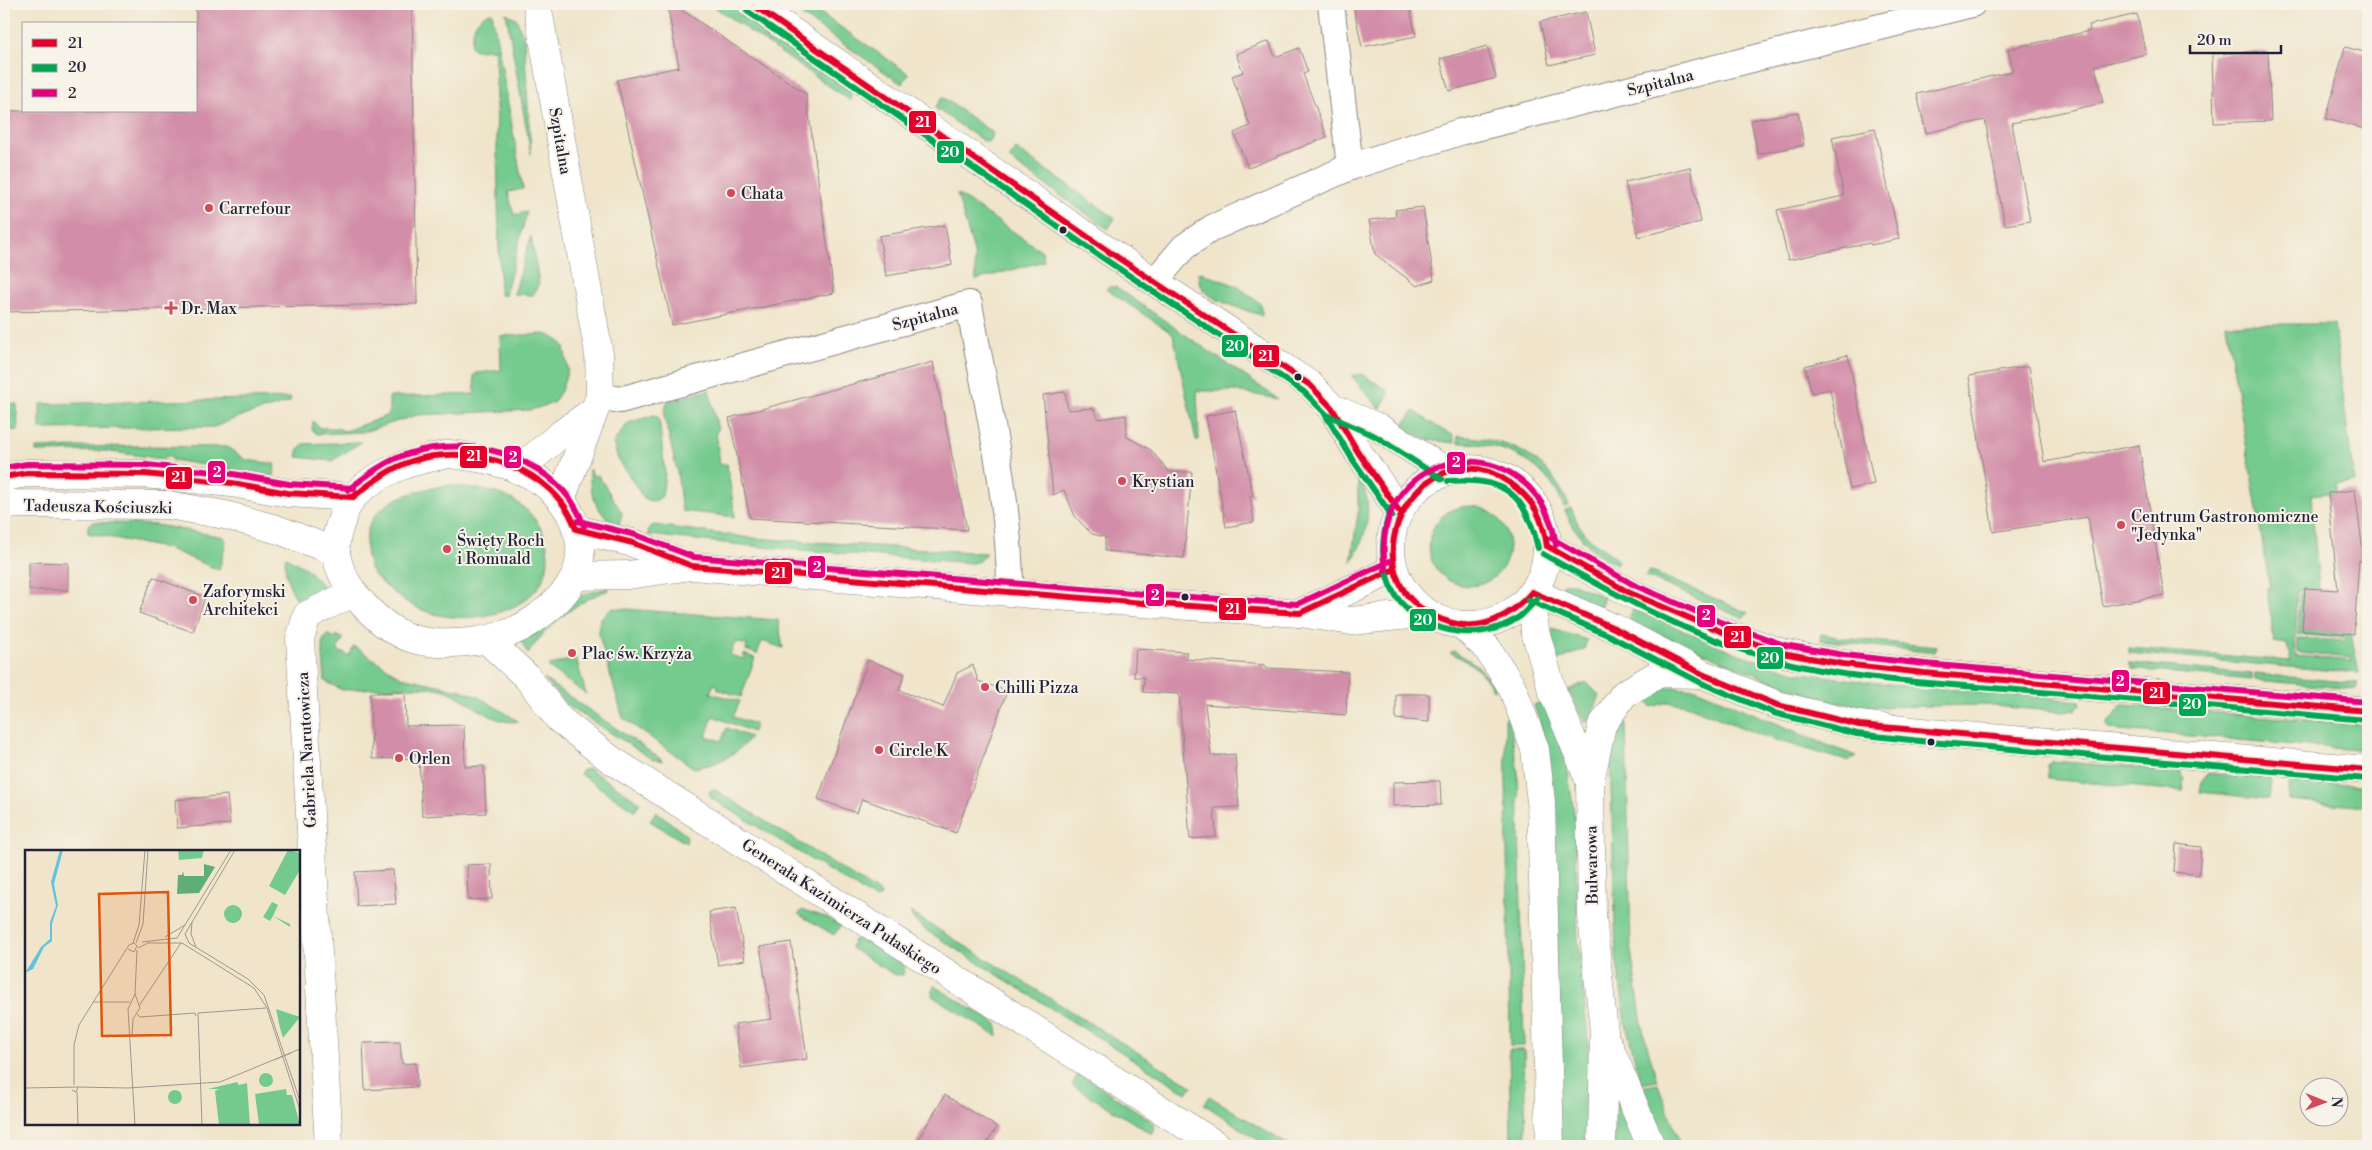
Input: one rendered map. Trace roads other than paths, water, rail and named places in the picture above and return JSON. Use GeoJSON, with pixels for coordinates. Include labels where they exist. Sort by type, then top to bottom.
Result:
{"type":"FeatureCollection","features":[{"type":"Feature","properties":{"kind":"street","name":"Szpitalna"},"geometry":{"type":"LineString","coordinates":[[537,4],[599,354],[597,403],[561,499]]}},
{"type":"Feature","properties":{"kind":"street"},"geometry":{"type":"LineString","coordinates":[[752,4],[1068,223],[1310,385],[1332,408],[1358,452],[1399,511]]}},
{"type":"Feature","properties":{"kind":"street"},"geometry":{"type":"LineString","coordinates":[[1331,4],[1350,167]]}},
{"type":"Feature","properties":{"kind":"street","name":"Szpitalna"},"geometry":{"type":"LineString","coordinates":[[1155,281],[1184,247],[1212,228],[1350,167],[1460,132],[1972,4]]}},
{"type":"Feature","properties":{"kind":"street","name":"Szpitalna"},"geometry":{"type":"LineString","coordinates":[[597,403],[620,400],[969,304],[1008,531],[1010,591]]}},
{"type":"Feature","properties":{"kind":"street"},"geometry":{"type":"LineString","coordinates":[[518,470],[597,403]]}},
{"type":"Feature","properties":{"kind":"street"},"geometry":{"type":"LineString","coordinates":[[1332,408],[1379,428],[1447,472]]}},
{"type":"Feature","properties":{"kind":"street"},"geometry":{"type":"LineString","coordinates":[[449,454],[484,458],[518,470],[549,486],[561,499],[571,513],[581,545],[580,561],[575,576],[559,598],[538,617],[514,631],[487,640],[450,645],[412,638],[379,620],[353,593],[342,574],[336,552],[336,533],[353,497],[381,474],[414,460],[449,454]]}},
{"type":"Feature","properties":{"kind":"street"},"geometry":{"type":"LineString","coordinates":[[1471,469],[1494,473],[1515,484],[1532,502],[1543,523],[1547,546],[1543,570],[1532,592],[1507,615],[1485,623],[1462,625],[1444,621],[1428,613],[1413,602],[1401,586],[1394,568],[1391,549],[1393,530],[1399,511],[1412,494],[1428,481],[1447,472],[1471,469]]}},
{"type":"Feature","properties":{"kind":"street","name":"Tadeusza Kościuszki"},"geometry":{"type":"LineString","coordinates":[[4,476],[27,473],[145,474],[232,483],[288,493],[353,497]]}},
{"type":"Feature","properties":{"kind":"street","name":"Tadeusza Kościuszki"},"geometry":{"type":"LineString","coordinates":[[4,502],[15,504],[168,505],[225,516],[279,530],[336,552]]}},
{"type":"Feature","properties":{"kind":"street"},"geometry":{"type":"LineString","coordinates":[[576,529],[633,543],[692,566]]}},
{"type":"Feature","properties":{"kind":"street"},"geometry":{"type":"LineString","coordinates":[[1547,546],[1630,593],[1720,631],[1782,653],[1843,664],[1924,673],[2368,711]]}},
{"type":"Feature","properties":{"kind":"street"},"geometry":{"type":"LineString","coordinates":[[575,576],[628,575],[692,566],[1300,613],[1351,621],[1428,613]]}},
{"type":"Feature","properties":{"kind":"street"},"geometry":{"type":"LineString","coordinates":[[1300,613],[1394,568]]}},
{"type":"Feature","properties":{"kind":"street"},"geometry":{"type":"LineString","coordinates":[[1532,592],[1614,628],[1702,674],[1777,706],[1859,724],[1930,733],[2368,770]]}},
{"type":"Feature","properties":{"kind":"street","name":"Bulwarowa"},"geometry":{"type":"LineString","coordinates":[[1532,592],[1535,630],[1552,690],[1590,782],[1592,916],[1604,1032],[1602,1146]]}},
{"type":"Feature","properties":{"kind":"street","name":"Gabriela Narutowicza"},"geometry":{"type":"LineString","coordinates":[[329,1146],[300,639],[307,615],[353,593]]}},
{"type":"Feature","properties":{"kind":"street"},"geometry":{"type":"LineString","coordinates":[[1462,625],[1487,648],[1512,687],[1535,749],[1541,802],[1550,1146]]}},
{"type":"Feature","properties":{"kind":"street","name":"Generała Kazimierza Pułaskiego"},"geometry":{"type":"LineString","coordinates":[[487,640],[527,677],[559,719],[610,759],[1218,1146]]}},
{"type":"Feature","properties":{"kind":"street"},"geometry":{"type":"LineString","coordinates":[[1590,782],[1602,725],[1624,694],[1660,674],[1702,674]]}},
{"type":"Feature","properties":{"kind":"street"},"geometry":{"type":"LineString","coordinates":[[1604,1032],[1651,1146]]}},
{"type":"Feature","properties":{"kind":"place","name":"Chata"},"geometry":{"type":"Point","coordinates":[731,193]}},
{"type":"Feature","properties":{"kind":"place","name":"Carrefour"},"geometry":{"type":"Point","coordinates":[209,208]}},
{"type":"Feature","properties":{"kind":"place","name":"Dr. Max"},"geometry":{"type":"Point","coordinates":[171,308]}},
{"type":"Feature","properties":{"kind":"place","name":"Krystian"},"geometry":{"type":"Point","coordinates":[1122,481]}},
{"type":"Feature","properties":{"kind":"place","name":"Centrum Gastronomiczne \"Jedynka\""},"geometry":{"type":"Point","coordinates":[2121,525]}},
{"type":"Feature","properties":{"kind":"place","name":"Święty Roch i Romuald"},"geometry":{"type":"Point","coordinates":[447,549]}},
{"type":"Feature","properties":{"kind":"place","name":"Zaforymski Architekci"},"geometry":{"type":"Point","coordinates":[193,600]}},
{"type":"Feature","properties":{"kind":"place","name":"Plac św. Krzyża"},"geometry":{"type":"Point","coordinates":[572,653]}},
{"type":"Feature","properties":{"kind":"place","name":"Chilli Pizza"},"geometry":{"type":"Point","coordinates":[985,687]}},
{"type":"Feature","properties":{"kind":"place","name":"Circle K"},"geometry":{"type":"Point","coordinates":[879,750]}},
{"type":"Feature","properties":{"kind":"place","name":"Orlen"},"geometry":{"type":"Point","coordinates":[399,758]}}]}
